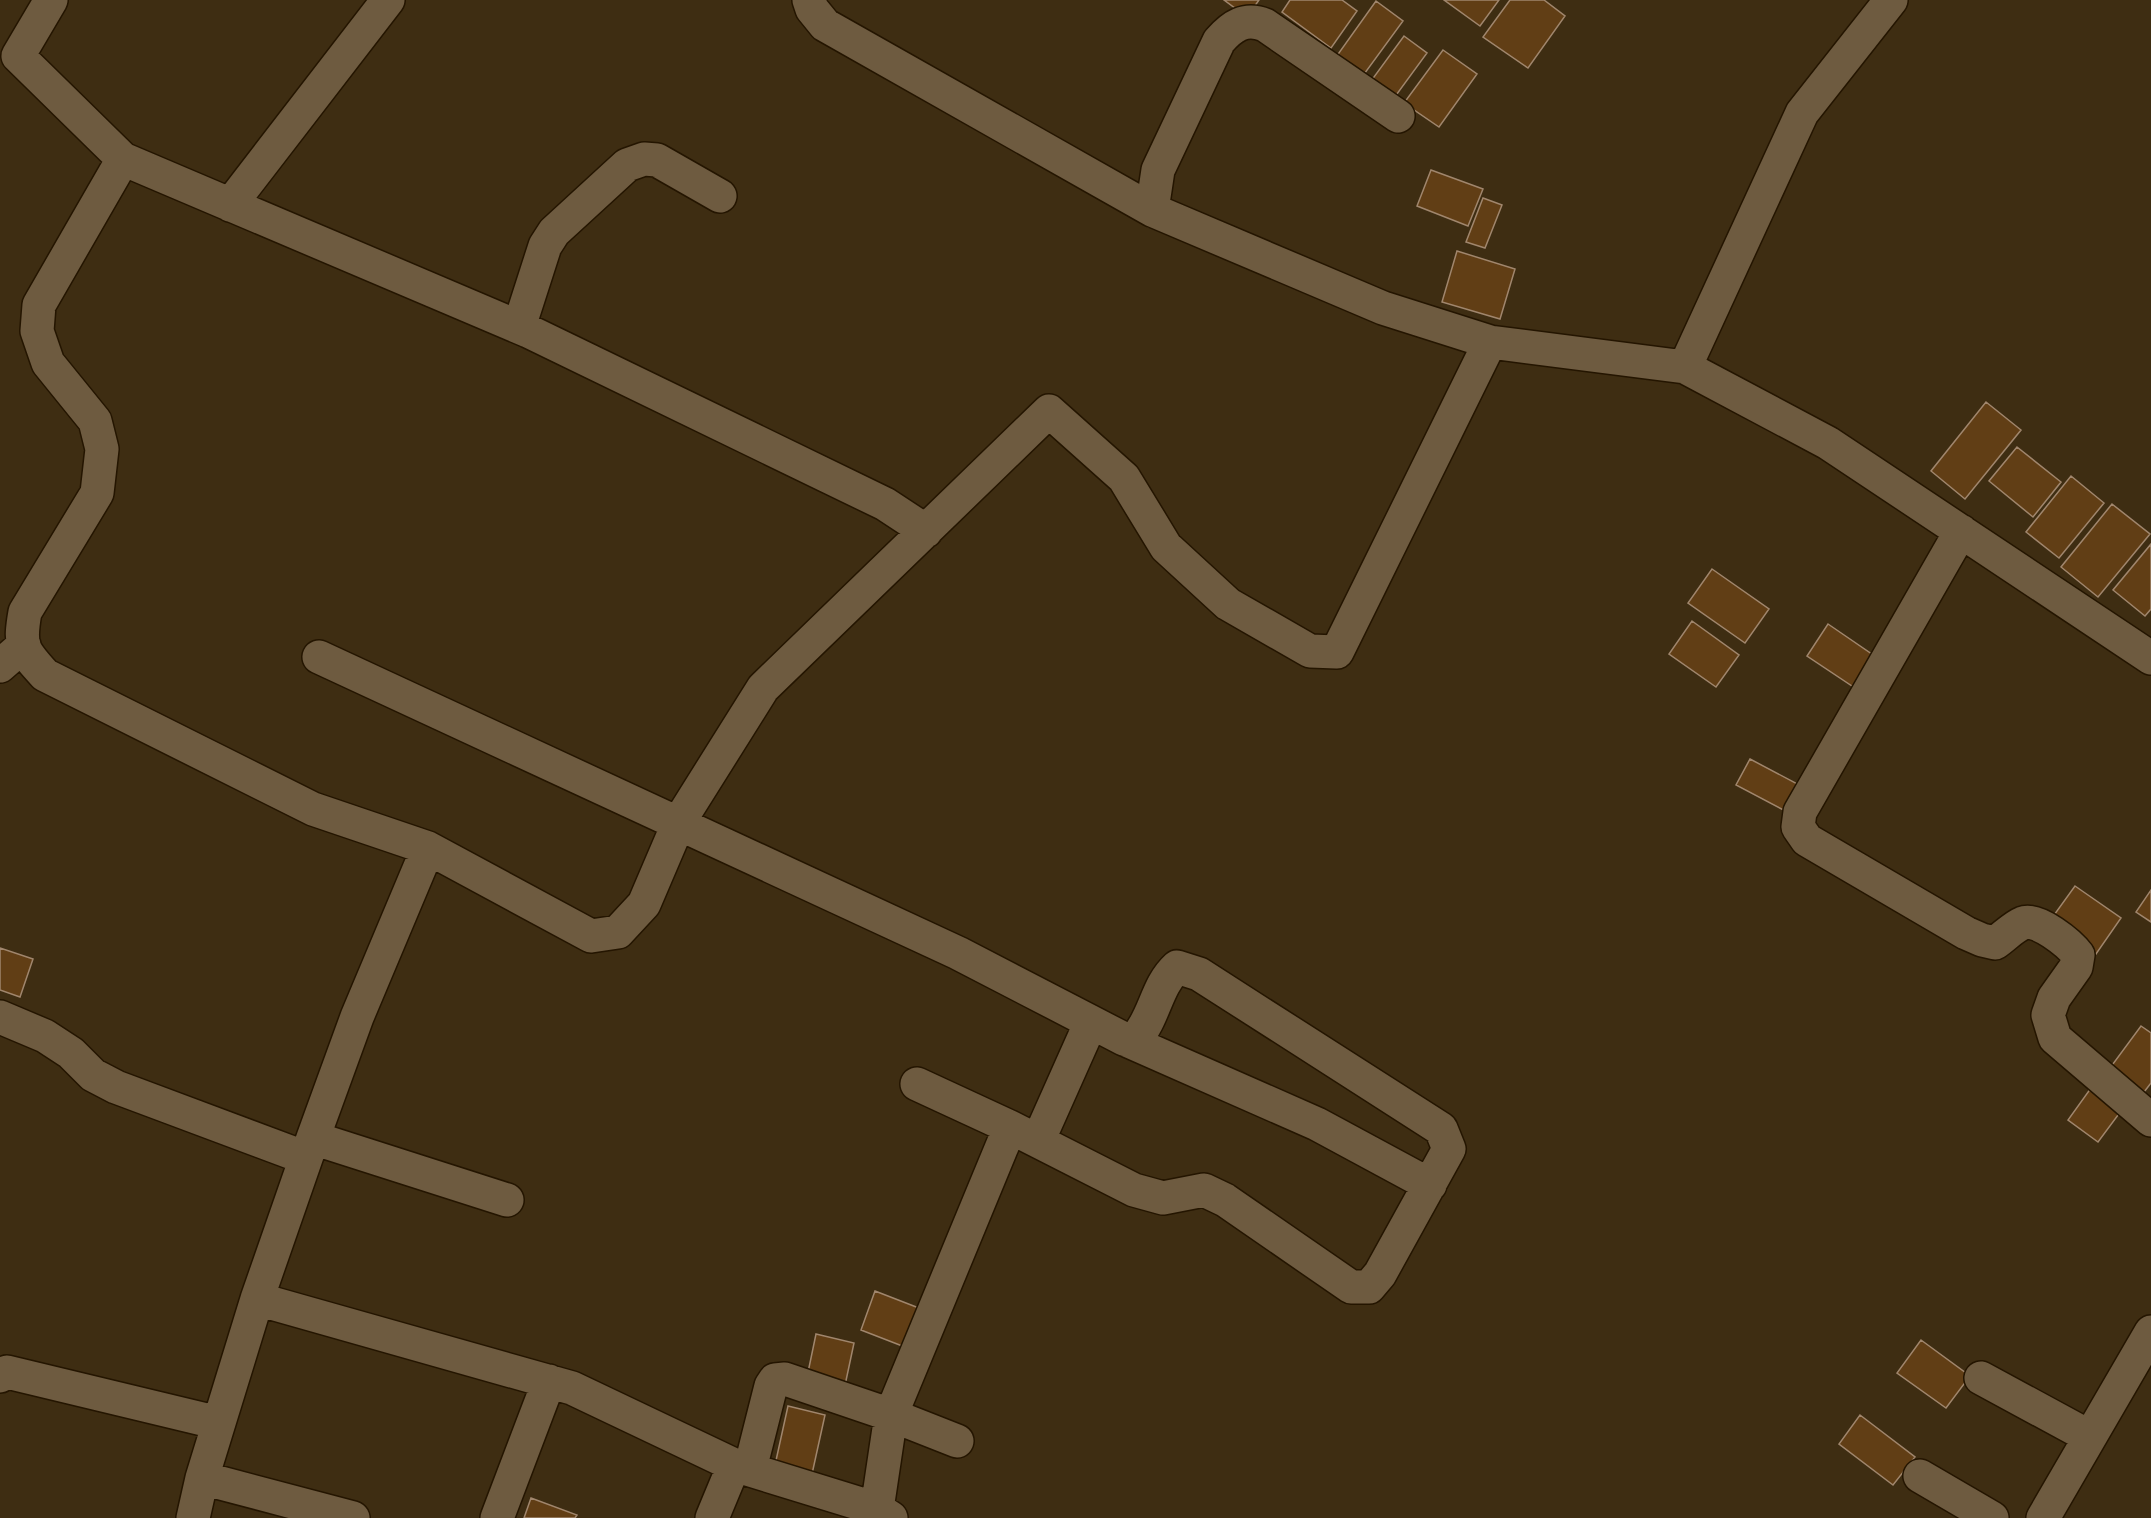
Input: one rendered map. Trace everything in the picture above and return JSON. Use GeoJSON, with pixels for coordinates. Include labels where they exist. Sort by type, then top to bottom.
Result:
{"type":"FeatureCollection","features":[{"type":"Feature","properties":{"kind":"street"},"geometry":{"type":"LineString","coordinates":[[51,0],[18,56],[123,159],[519,327],[885,504],[926,531]]}},
{"type":"Feature","properties":{"kind":"street"},"geometry":{"type":"LineString","coordinates":[[230,205],[388,0]]}},
{"type":"Feature","properties":{"kind":"street"},"geometry":{"type":"LineString","coordinates":[[809,0],[812,9],[825,25],[1152,210],[1383,308],[1490,342],[1685,367],[1827,443],[2151,658]]}},
{"type":"Feature","properties":{"kind":"street"},"geometry":{"type":"LineString","coordinates":[[1685,367],[1802,113],[1891,0]]}},
{"type":"Feature","properties":{"kind":"street"},"geometry":{"type":"LineString","coordinates":[[1152,210],[1158,170],[1219,41],[1231,27],[1257,22],[1265,26],[1398,116]]}},
{"type":"Feature","properties":{"kind":"street"},"geometry":{"type":"LineString","coordinates":[[123,159],[39,305],[38,331],[48,363],[95,422],[102,449],[97,493],[25,612],[22,633],[12,655],[26,655],[45,675],[313,809],[428,848],[591,936],[618,932],[644,904],[679,822],[763,688],[1049,411],[1124,478],[1166,548],[1228,604],[1310,651],[1337,652],[1490,342]]}},
{"type":"Feature","properties":{"kind":"street"},"geometry":{"type":"LineString","coordinates":[[519,327],[544,246],[565,220],[627,165],[644,159],[657,160],[720,196]]}},
{"type":"Feature","properties":{"kind":"street"},"geometry":{"type":"LineString","coordinates":[[1961,531],[1800,812],[1798,827],[1807,840],[1974,937],[1995,943],[2023,923],[2030,922],[2038,924],[2072,947],[2078,955],[2076,967],[2054,998],[2048,1016],[2055,1038],[2151,1120]]}},
{"type":"Feature","properties":{"kind":"street"},"geometry":{"type":"LineString","coordinates":[[319,657],[958,952],[1124,1039],[1317,1124],[1430,1185]]}},
{"type":"Feature","properties":{"kind":"street"},"geometry":{"type":"LineString","coordinates":[[193,1518],[202,1478],[257,1299],[309,1148],[357,1017],[428,848]]}},
{"type":"Feature","properties":{"kind":"street"},"geometry":{"type":"LineString","coordinates":[[917,1084],[1024,1134],[1134,1190],[1162,1198],[1204,1190],[1225,1200],[1351,1287],[1369,1287],[1380,1274],[1449,1149],[1441,1129],[1199,974],[1177,967],[1167,976],[1145,1028],[1136,1038],[1124,1039]]}},
{"type":"Feature","properties":{"kind":"street"},"geometry":{"type":"LineString","coordinates":[[0,1017],[45,1036],[71,1053],[93,1075],[116,1087],[309,1148],[507,1200]]}},
{"type":"Feature","properties":{"kind":"street"},"geometry":{"type":"LineString","coordinates":[[257,1299],[518,1375],[572,1388],[742,1467],[884,1514],[891,1415],[1024,1134],[1091,1022]]}},
{"type":"Feature","properties":{"kind":"street"},"geometry":{"type":"LineString","coordinates":[[2043,1518],[2151,1332]]}},
{"type":"Feature","properties":{"kind":"street"},"geometry":{"type":"LineString","coordinates":[[0,1376],[7,1372],[219,1423]]}},
{"type":"Feature","properties":{"kind":"street"},"geometry":{"type":"LineString","coordinates":[[1981,1378],[2090,1437]]}},
{"type":"Feature","properties":{"kind":"street"},"geometry":{"type":"LineString","coordinates":[[712,1518],[742,1467],[775,1380],[785,1379],[891,1415],[957,1441]]}},
{"type":"Feature","properties":{"kind":"street"},"geometry":{"type":"LineString","coordinates":[[497,1518],[549,1381]]}},
{"type":"Feature","properties":{"kind":"street"},"geometry":{"type":"LineString","coordinates":[[1920,1476],[1992,1518]]}},
{"type":"Feature","properties":{"kind":"street"},"geometry":{"type":"LineString","coordinates":[[202,1478],[353,1518]]}},
{"type":"Feature","properties":{"kind":"building"},"geometry":{"type":"Polygon","coordinates":[[[1224,0],[1259,0],[1247,17],[1224,0]]]}},
{"type":"Feature","properties":{"kind":"building"},"geometry":{"type":"Polygon","coordinates":[[[1290,0],[1342,0],[1357,11],[1331,48],[1282,12],[1290,0]]]}},
{"type":"Feature","properties":{"kind":"building"},"geometry":{"type":"Polygon","coordinates":[[[1444,0],[1499,0],[1480,26],[1444,0]]]}},
{"type":"Feature","properties":{"kind":"building"},"geometry":{"type":"Polygon","coordinates":[[[1510,0],[1544,0],[1565,16],[1528,68],[1483,37],[1510,0]]]}},
{"type":"Feature","properties":{"kind":"building"},"geometry":{"type":"Polygon","coordinates":[[[1376,1],[1403,21],[1362,77],[1336,57],[1376,1]]]}},
{"type":"Feature","properties":{"kind":"building"},"geometry":{"type":"Polygon","coordinates":[[[1404,36],[1427,53],[1394,98],[1371,81],[1404,36]]]}},
{"type":"Feature","properties":{"kind":"building"},"geometry":{"type":"Polygon","coordinates":[[[1443,50],[1477,74],[1439,127],[1404,103],[1443,50]]]}},
{"type":"Feature","properties":{"kind":"building"},"geometry":{"type":"Polygon","coordinates":[[[1431,170],[1483,189],[1468,226],[1417,206],[1431,170]]]}},
{"type":"Feature","properties":{"kind":"building"},"geometry":{"type":"Polygon","coordinates":[[[1483,198],[1502,205],[1485,248],[1466,242],[1483,198]]]}},
{"type":"Feature","properties":{"kind":"building"},"geometry":{"type":"Polygon","coordinates":[[[1457,251],[1515,269],[1500,319],[1442,302],[1457,251]]]}},
{"type":"Feature","properties":{"kind":"building"},"geometry":{"type":"Polygon","coordinates":[[[1986,402],[2021,430],[1965,499],[1931,471],[1986,402]]]}},
{"type":"Feature","properties":{"kind":"building"},"geometry":{"type":"Polygon","coordinates":[[[2017,447],[2061,482],[2033,517],[1989,481],[2017,447]]]}},
{"type":"Feature","properties":{"kind":"building"},"geometry":{"type":"Polygon","coordinates":[[[2071,476],[2104,503],[2059,558],[2026,532],[2071,476]]]}},
{"type":"Feature","properties":{"kind":"building"},"geometry":{"type":"Polygon","coordinates":[[[2112,504],[2150,534],[2098,597],[2061,567],[2112,504]]]}},
{"type":"Feature","properties":{"kind":"building"},"geometry":{"type":"Polygon","coordinates":[[[2151,544],[2151,609],[2145,616],[2113,590],[2151,544]]]}},
{"type":"Feature","properties":{"kind":"building"},"geometry":{"type":"Polygon","coordinates":[[[1712,569],[1769,609],[1745,643],[1688,603],[1712,569]]]}},
{"type":"Feature","properties":{"kind":"building"},"geometry":{"type":"Polygon","coordinates":[[[1692,621],[1739,655],[1716,687],[1669,654],[1692,621]]]}},
{"type":"Feature","properties":{"kind":"building"},"geometry":{"type":"Polygon","coordinates":[[[1828,624],[1879,659],[1858,690],[1807,656],[1828,624]]]}},
{"type":"Feature","properties":{"kind":"building"},"geometry":{"type":"Polygon","coordinates":[[[1750,759],[1805,788],[1791,814],[1736,785],[1750,759]]]}},
{"type":"Feature","properties":{"kind":"building"},"geometry":{"type":"Polygon","coordinates":[[[2075,886],[2121,918],[2096,954],[2049,922],[2075,886]]]}},
{"type":"Feature","properties":{"kind":"building"},"geometry":{"type":"Polygon","coordinates":[[[2151,890],[2151,922],[2136,912],[2151,890]]]}},
{"type":"Feature","properties":{"kind":"building"},"geometry":{"type":"Polygon","coordinates":[[[0,948],[33,959],[20,997],[0,990],[0,948]]]}},
{"type":"Feature","properties":{"kind":"building"},"geometry":{"type":"Polygon","coordinates":[[[2141,1026],[2151,1033],[2151,1083],[2141,1096],[2107,1072],[2141,1026]]]}},
{"type":"Feature","properties":{"kind":"building"},"geometry":{"type":"Polygon","coordinates":[[[2096,1081],[2127,1103],[2098,1142],[2068,1120],[2096,1081]]]}},
{"type":"Feature","properties":{"kind":"building"},"geometry":{"type":"Polygon","coordinates":[[[875,1291],[924,1310],[910,1349],[861,1330],[875,1291]]]}},
{"type":"Feature","properties":{"kind":"building"},"geometry":{"type":"Polygon","coordinates":[[[816,1334],[854,1343],[844,1390],[806,1382],[816,1334]]]}},
{"type":"Feature","properties":{"kind":"building"},"geometry":{"type":"Polygon","coordinates":[[[1921,1340],[1970,1376],[1946,1408],[1897,1373],[1921,1340]]]}},
{"type":"Feature","properties":{"kind":"building"},"geometry":{"type":"Polygon","coordinates":[[[788,1406],[825,1415],[812,1474],[775,1465],[788,1406]]]}},
{"type":"Feature","properties":{"kind":"building"},"geometry":{"type":"Polygon","coordinates":[[[1860,1415],[1915,1457],[1893,1485],[1839,1444],[1860,1415]]]}},
{"type":"Feature","properties":{"kind":"building"},"geometry":{"type":"Polygon","coordinates":[[[531,1498],[577,1515],[575,1518],[524,1518],[531,1498]]]}}]}
